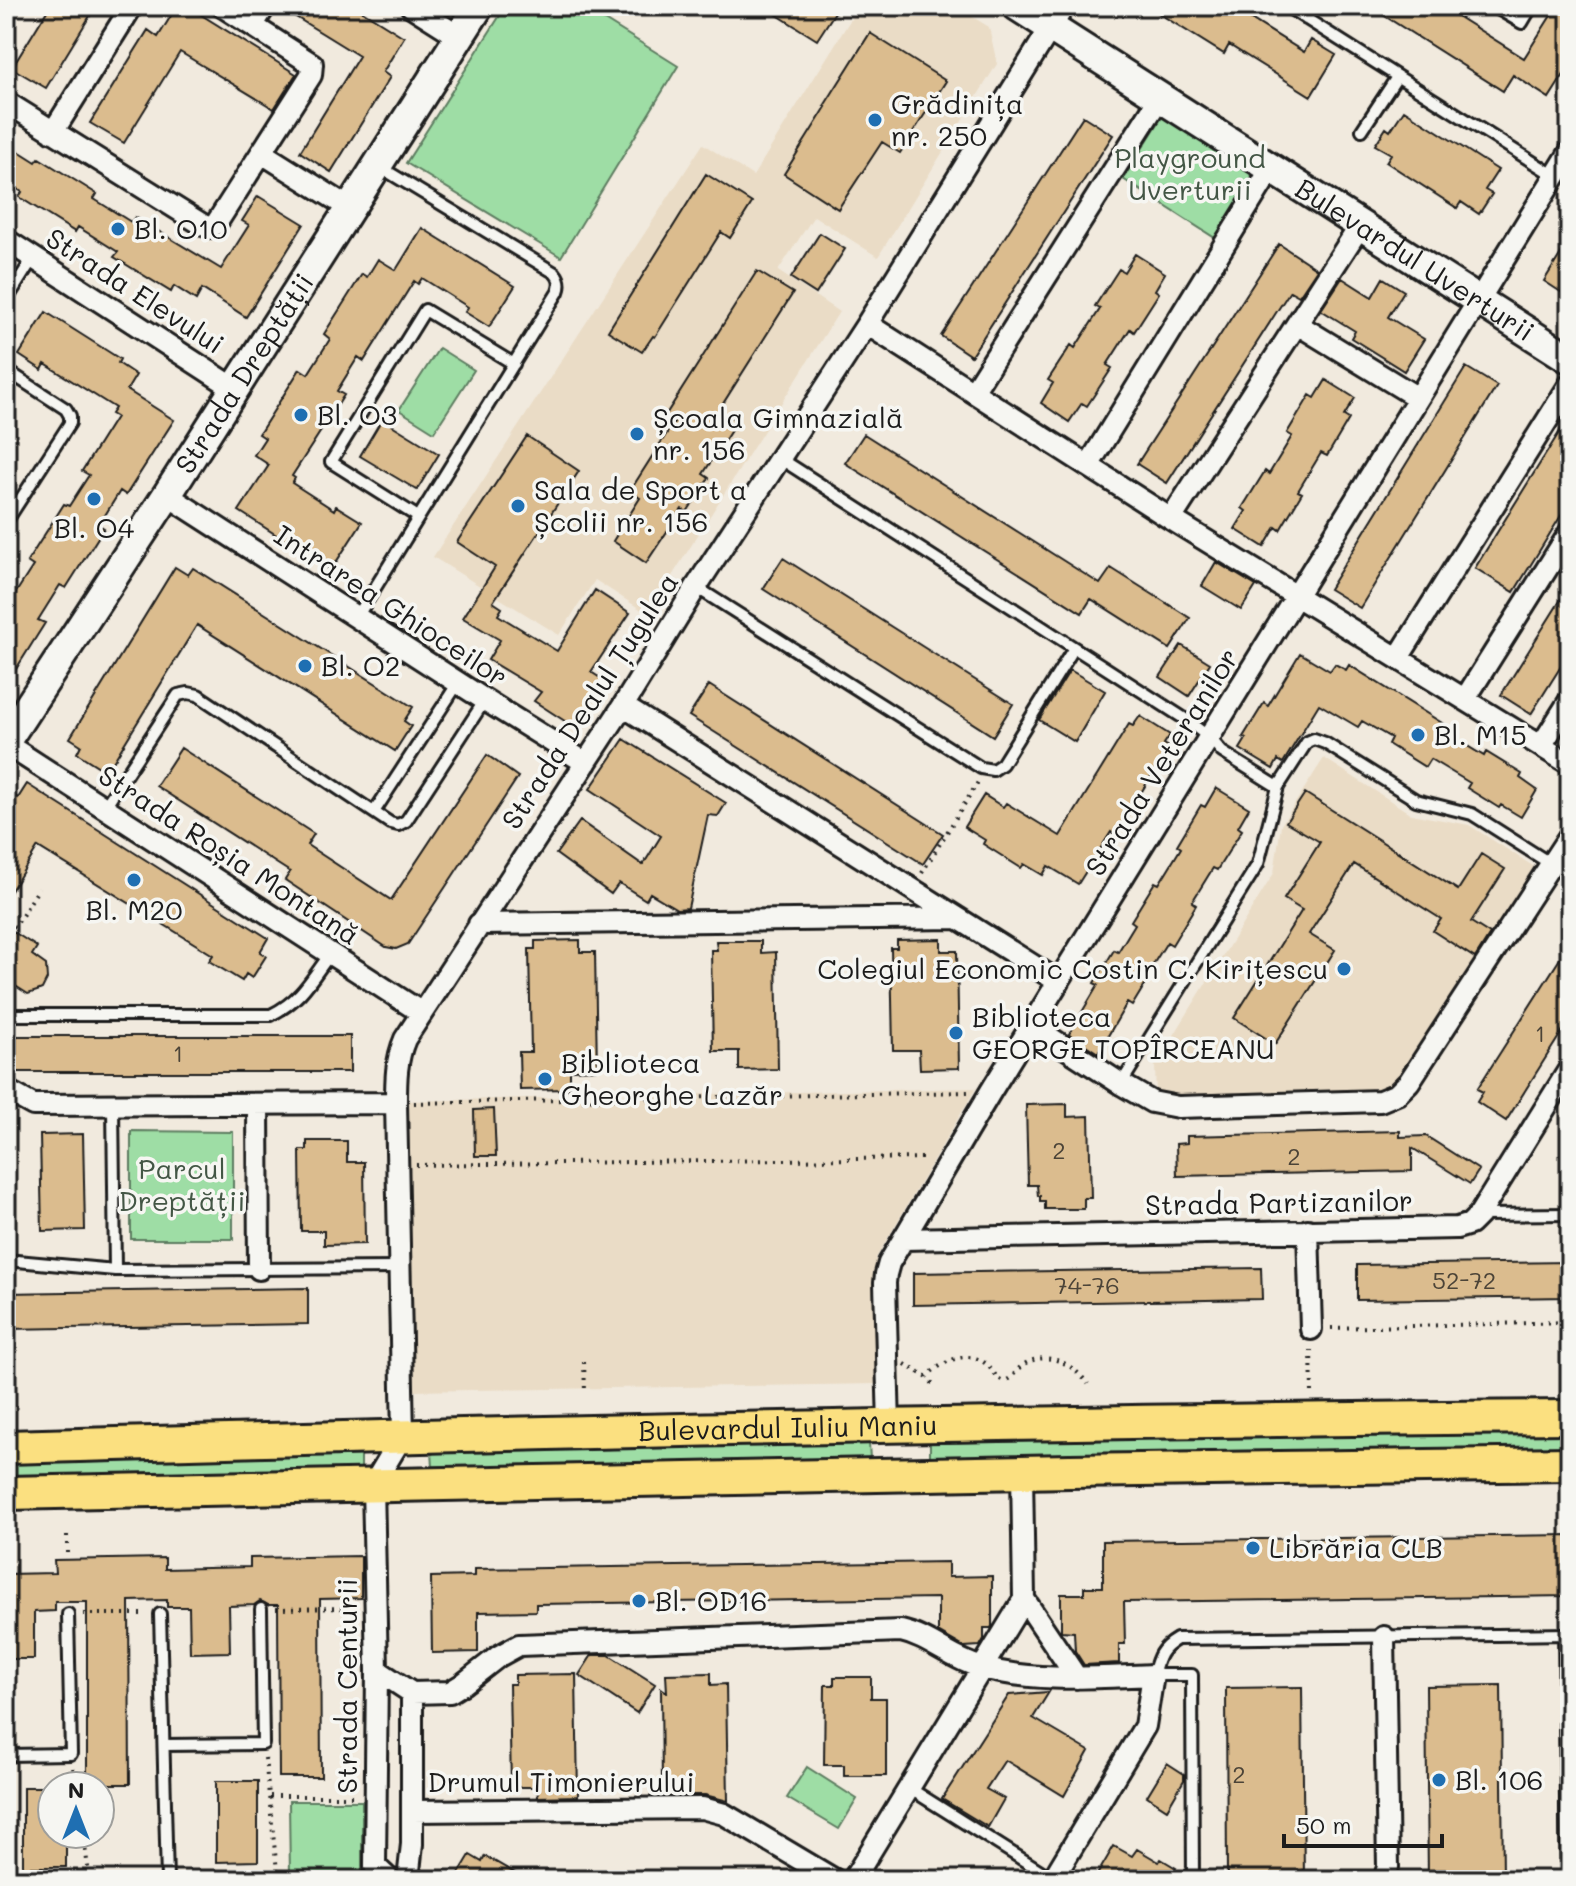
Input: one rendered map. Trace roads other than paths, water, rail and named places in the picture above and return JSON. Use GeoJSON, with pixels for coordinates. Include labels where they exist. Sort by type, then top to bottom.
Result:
{"type":"FeatureCollection","features":[{"type":"Feature","properties":{"kind":"main road","name":"Bulevardul Iuliu Maniu"},"geometry":{"type":"LineString","coordinates":[[6,1447],[403,1435],[1570,1417]]}},
{"type":"Feature","properties":{"kind":"main road","name":"Bulevardul Iuliu Maniu"},"geometry":{"type":"LineString","coordinates":[[6,1493],[1570,1464]]}},
{"type":"Feature","properties":{"kind":"street"},"geometry":{"type":"LineString","coordinates":[[53,132],[132,6]]}},
{"type":"Feature","properties":{"kind":"street"},"geometry":{"type":"LineString","coordinates":[[6,102],[210,227],[216,224],[313,69],[312,64],[222,6]]}},
{"type":"Feature","properties":{"kind":"street"},"geometry":{"type":"LineString","coordinates":[[253,25],[265,6]]}},
{"type":"Feature","properties":{"kind":"street"},"geometry":{"type":"LineString","coordinates":[[411,6],[460,37]]}},
{"type":"Feature","properties":{"kind":"street","name":"Strada Dreptății"},"geometry":{"type":"LineString","coordinates":[[6,743],[479,6]]}},
{"type":"Feature","properties":{"kind":"street","name":"Bulevardul Uverturii"},"geometry":{"type":"LineString","coordinates":[[1017,6],[1057,17],[1160,97],[1570,359]]}},
{"type":"Feature","properties":{"kind":"street","name":"Strada Dealul Țugulea"},"geometry":{"type":"LineString","coordinates":[[403,1435],[396,1103],[398,1054],[867,324],[1057,17]]}},
{"type":"Feature","properties":{"kind":"street"},"geometry":{"type":"LineString","coordinates":[[973,392],[1160,97]]}},
{"type":"Feature","properties":{"kind":"street","name":"Strada Veteranilor"},"geometry":{"type":"LineString","coordinates":[[889,1427],[886,1274],[889,1263],[991,1091],[1570,152]]}},
{"type":"Feature","properties":{"kind":"street"},"geometry":{"type":"LineString","coordinates":[[262,153],[351,209]]}},
{"type":"Feature","properties":{"kind":"street"},"geometry":{"type":"LineString","coordinates":[[1088,466],[1271,169]]}},
{"type":"Feature","properties":{"kind":"street"},"geometry":{"type":"LineString","coordinates":[[1171,519],[1360,226]]}},
{"type":"Feature","properties":{"kind":"street","name":"Strada Elevului"},"geometry":{"type":"LineString","coordinates":[[6,240],[234,388]]}},
{"type":"Feature","properties":{"kind":"street"},"geometry":{"type":"LineString","coordinates":[[867,324],[1171,519],[1570,764]]}},
{"type":"Feature","properties":{"kind":"street"},"geometry":{"type":"LineString","coordinates":[[1297,324],[1418,398]]}},
{"type":"Feature","properties":{"kind":"street"},"geometry":{"type":"LineString","coordinates":[[1398,658],[1570,384]]}},
{"type":"Feature","properties":{"kind":"street","name":"Intrarea Ghioceilor"},"geometry":{"type":"LineString","coordinates":[[167,495],[586,763]]}},
{"type":"Feature","properties":{"kind":"street"},"geometry":{"type":"LineString","coordinates":[[1465,699],[1570,532]]}},
{"type":"Feature","properties":{"kind":"street"},"geometry":{"type":"LineString","coordinates":[[1541,746],[1570,700]]}},
{"type":"Feature","properties":{"kind":"street"},"geometry":{"type":"LineString","coordinates":[[623,706],[1059,982]]}},
{"type":"Feature","properties":{"kind":"street","name":"Strada Roșia Montană"},"geometry":{"type":"LineString","coordinates":[[6,743],[422,1013]]}},
{"type":"Feature","properties":{"kind":"street"},"geometry":{"type":"LineString","coordinates":[[1032,1026],[1152,1102],[1178,1107],[1380,1101],[1397,1094],[1409,1082],[1569,838]]}},
{"type":"Feature","properties":{"kind":"street"},"geometry":{"type":"LineString","coordinates":[[479,924],[958,918]]}},
{"type":"Feature","properties":{"kind":"street"},"geometry":{"type":"LineString","coordinates":[[1479,1215],[1570,1068]]}},
{"type":"Feature","properties":{"kind":"street"},"geometry":{"type":"LineString","coordinates":[[6,1090],[33,1105],[396,1103]]}},
{"type":"Feature","properties":{"kind":"street"},"geometry":{"type":"LineString","coordinates":[[258,1105],[259,1269]]}},
{"type":"Feature","properties":{"kind":"street","name":"Strada Partizanilor"},"geometry":{"type":"LineString","coordinates":[[903,1239],[1457,1228],[1470,1224],[1479,1215]]}},
{"type":"Feature","properties":{"kind":"street"},"geometry":{"type":"LineString","coordinates":[[1308,1230],[1311,1329]]}},
{"type":"Feature","properties":{"kind":"street"},"geometry":{"type":"LineString","coordinates":[[373,1485],[403,1435]]}},
{"type":"Feature","properties":{"kind":"street"},"geometry":{"type":"LineString","coordinates":[[853,1880],[1024,1599],[1022,1472]]}},
{"type":"Feature","properties":{"kind":"street","name":"Strada Centurii"},"geometry":{"type":"LineString","coordinates":[[373,1485],[377,1670],[375,1866],[390,1880]]}},
{"type":"Feature","properties":{"kind":"street"},"geometry":{"type":"LineString","coordinates":[[1024,1599],[1077,1678]]}},
{"type":"Feature","properties":{"kind":"street"},"geometry":{"type":"LineString","coordinates":[[377,1670],[412,1693],[450,1692],[519,1645],[901,1631],[916,1634],[958,1659],[982,1668],[1077,1678],[1153,1675],[1145,1726],[1054,1880]]}},
{"type":"Feature","properties":{"kind":"street"},"geometry":{"type":"LineString","coordinates":[[1384,1637],[1388,1867],[1384,1880]]}},
{"type":"Feature","properties":{"kind":"street"},"geometry":{"type":"LineString","coordinates":[[408,1880],[412,1844],[412,1693]]}},
{"type":"Feature","properties":{"kind":"street","name":"Drumul Timonierului"},"geometry":{"type":"LineString","coordinates":[[412,1811],[715,1810],[835,1880]]}},
{"type":"Feature","properties":{"kind":"lane"},"geometry":{"type":"LineString","coordinates":[[1286,6],[1555,176]]}},
{"type":"Feature","properties":{"kind":"lane"},"geometry":{"type":"LineString","coordinates":[[1306,19],[1315,6]]}},
{"type":"Feature","properties":{"kind":"lane"},"geometry":{"type":"LineString","coordinates":[[1493,6],[1522,23],[1532,6]]}},
{"type":"Feature","properties":{"kind":"lane"},"geometry":{"type":"LineString","coordinates":[[1362,130],[1397,77]]}},
{"type":"Feature","properties":{"kind":"lane"},"geometry":{"type":"LineString","coordinates":[[357,617],[560,286],[555,273],[378,166]]}},
{"type":"Feature","properties":{"kind":"lane"},"geometry":{"type":"LineString","coordinates":[[6,301],[33,258]]}},
{"type":"Feature","properties":{"kind":"lane"},"geometry":{"type":"LineString","coordinates":[[418,517],[331,462],[425,310],[514,364]]}},
{"type":"Feature","properties":{"kind":"lane"},"geometry":{"type":"LineString","coordinates":[[6,370],[66,409],[70,416],[70,423],[6,522]]}},
{"type":"Feature","properties":{"kind":"lane"},"geometry":{"type":"LineString","coordinates":[[781,459],[1074,648],[1210,738],[1222,752],[1278,787]]}},
{"type":"Feature","properties":{"kind":"lane"},"geometry":{"type":"LineString","coordinates":[[696,587],[981,768],[989,770],[1002,764],[1074,648]]}},
{"type":"Feature","properties":{"kind":"lane"},"geometry":{"type":"LineString","coordinates":[[374,812],[458,683]]}},
{"type":"Feature","properties":{"kind":"lane"},"geometry":{"type":"LineString","coordinates":[[104,808],[178,695],[188,693],[198,695],[390,823],[398,825],[406,821],[485,700]]}},
{"type":"Feature","properties":{"kind":"lane"},"geometry":{"type":"LineString","coordinates":[[1121,1084],[1258,864],[1278,787],[1307,742],[1314,739],[1325,743],[1416,800],[1472,814],[1551,864]]}},
{"type":"Feature","properties":{"kind":"lane"},"geometry":{"type":"LineString","coordinates":[[6,1015],[271,1015],[300,997],[330,954]]}},
{"type":"Feature","properties":{"kind":"lane"},"geometry":{"type":"LineString","coordinates":[[113,1106],[115,1270]]}},
{"type":"Feature","properties":{"kind":"lane"},"geometry":{"type":"LineString","coordinates":[[1479,1215],[1570,1214]]}},
{"type":"Feature","properties":{"kind":"lane"},"geometry":{"type":"LineString","coordinates":[[6,1260],[115,1270],[400,1268]]}},
{"type":"Feature","properties":{"kind":"lane"},"geometry":{"type":"LineString","coordinates":[[164,1745],[263,1744],[261,1609]]}},
{"type":"Feature","properties":{"kind":"lane"},"geometry":{"type":"LineString","coordinates":[[6,1755],[71,1754],[68,1614]]}},
{"type":"Feature","properties":{"kind":"lane"},"geometry":{"type":"LineString","coordinates":[[160,1614],[167,1880]]}},
{"type":"Feature","properties":{"kind":"lane"},"geometry":{"type":"LineString","coordinates":[[1193,1880],[1192,1675],[1153,1675],[1158,1656],[1177,1639],[1567,1634],[1567,1880]]}},
{"type":"Feature","properties":{"kind":"lane"},"geometry":{"type":"LineString","coordinates":[[909,1788],[1054,1880]]}},
{"type":"Feature","properties":{"kind":"place","name":"Grădinița nr. 250"},"geometry":{"type":"Point","coordinates":[875,120]}},
{"type":"Feature","properties":{"kind":"place","name":"Bl. O10"},"geometry":{"type":"Point","coordinates":[118,229]}},
{"type":"Feature","properties":{"kind":"place","name":"Bl. O3"},"geometry":{"type":"Point","coordinates":[301,415]}},
{"type":"Feature","properties":{"kind":"place","name":"Școala Gimnazială nr. 156"},"geometry":{"type":"Point","coordinates":[637,434]}},
{"type":"Feature","properties":{"kind":"place","name":"Bl. O4"},"geometry":{"type":"Point","coordinates":[94,499]}},
{"type":"Feature","properties":{"kind":"place","name":"Sala de Sport a Școlii nr. 156"},"geometry":{"type":"Point","coordinates":[518,506]}},
{"type":"Feature","properties":{"kind":"place","name":"Bl. O2"},"geometry":{"type":"Point","coordinates":[305,666]}},
{"type":"Feature","properties":{"kind":"place","name":"Bl. M15"},"geometry":{"type":"Point","coordinates":[1418,735]}},
{"type":"Feature","properties":{"kind":"place","name":"Bl. M20"},"geometry":{"type":"Point","coordinates":[134,880]}},
{"type":"Feature","properties":{"kind":"place","name":"Colegiul Economic Costin C. Kirițescu"},"geometry":{"type":"Point","coordinates":[1344,969]}},
{"type":"Feature","properties":{"kind":"place","name":"Biblioteca GEORGE TOPÎRCEANU"},"geometry":{"type":"Point","coordinates":[956,1033]}},
{"type":"Feature","properties":{"kind":"place","name":"Biblioteca Gheorghe Lazăr"},"geometry":{"type":"Point","coordinates":[545,1079]}},
{"type":"Feature","properties":{"kind":"place","name":"Librăria CLB"},"geometry":{"type":"Point","coordinates":[1253,1548]}},
{"type":"Feature","properties":{"kind":"place","name":"Bl. OD16"},"geometry":{"type":"Point","coordinates":[639,1601]}},
{"type":"Feature","properties":{"kind":"place","name":"Bl. 106"},"geometry":{"type":"Point","coordinates":[1439,1780]}},
{"type":"Feature","properties":{"kind":"park label","name":"Playground Uverturii"},"geometry":{"type":"Point","coordinates":[1190,174]}},
{"type":"Feature","properties":{"kind":"park label","name":"Parcul Dreptății"},"geometry":{"type":"Point","coordinates":[182,1185]}}]}
